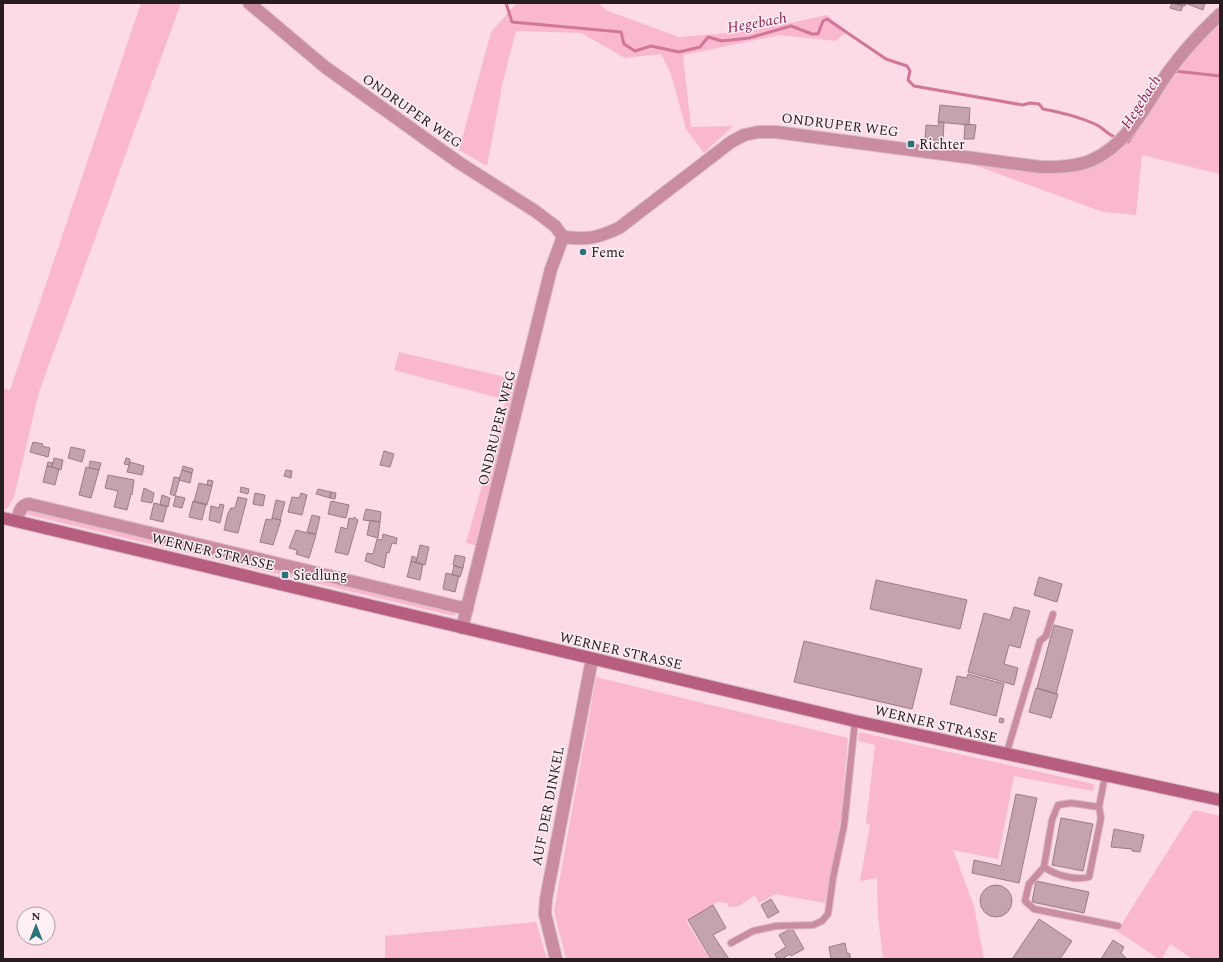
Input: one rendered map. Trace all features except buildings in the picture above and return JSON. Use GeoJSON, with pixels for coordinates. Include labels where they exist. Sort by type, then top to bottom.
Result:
{"type":"FeatureCollection","features":[{"type":"Feature","properties":{"kind":"main road","name":"WERNER STRASSE"},"geometry":{"type":"LineString","coordinates":[[3,518],[856,721],[1006,755],[1220,800]]}},
{"type":"Feature","properties":{"kind":"street","name":"ONDRUPER WEG"},"geometry":{"type":"LineString","coordinates":[[249,3],[325,67],[458,162],[535,211],[555,226],[563,237],[582,239],[603,235],[619,228],[731,142],[744,135],[758,132],[776,132],[834,138],[1041,167],[1062,167],[1092,160],[1105,152],[1128,131],[1177,60],[1202,30],[1220,14]]}},
{"type":"Feature","properties":{"kind":"street","name":"ONDRUPER WEG"},"geometry":{"type":"LineString","coordinates":[[462,628],[551,269],[563,237]]}},
{"type":"Feature","properties":{"kind":"street","name":"WERNER STRASSE"},"geometry":{"type":"LineString","coordinates":[[17,521],[20,509],[29,504],[467,609]]}},
{"type":"Feature","properties":{"kind":"street","name":"AUF DER DINKEL"},"geometry":{"type":"LineString","coordinates":[[556,959],[545,914],[546,899],[592,659]]}},
{"type":"Feature","properties":{"kind":"lane"},"geometry":{"type":"LineString","coordinates":[[1006,755],[1040,641],[1046,636],[1052,614]]}},
{"type":"Feature","properties":{"kind":"lane"},"geometry":{"type":"LineString","coordinates":[[731,943],[753,931],[776,926],[813,925],[822,921],[828,914],[833,878],[844,826],[856,721]]}},
{"type":"Feature","properties":{"kind":"lane"},"geometry":{"type":"LineString","coordinates":[[1044,867],[1052,872],[1083,879],[1089,877],[1101,818],[1099,807],[1105,776]]}},
{"type":"Feature","properties":{"kind":"lane"},"geometry":{"type":"LineString","coordinates":[[1099,807],[1071,803],[1058,805],[1052,820],[1044,867],[1029,884],[1025,901],[1034,909],[1118,926]]}},
{"type":"Feature","properties":{"kind":"shaded area"},"geometry":{"type":"Polygon","coordinates":[[[141,3],[181,3],[39,392],[14,497],[7,509],[3,508],[3,388],[10,390],[141,3]]]}},
{"type":"Feature","properties":{"kind":"shaded area"},"geometry":{"type":"Polygon","coordinates":[[[517,3],[598,3],[608,11],[679,37],[753,31],[827,15],[847,31],[836,41],[780,35],[683,55],[691,127],[733,126],[704,153],[686,129],[671,74],[661,54],[625,58],[581,33],[516,31],[503,81],[487,166],[459,150],[491,32],[517,3]]]}},
{"type":"Feature","properties":{"kind":"shaded area"},"geometry":{"type":"Polygon","coordinates":[[[1220,22],[1220,174],[1142,155],[1136,215],[1103,212],[966,162],[1046,172],[1125,143],[1161,95],[1192,49],[1220,22]]]}},
{"type":"Feature","properties":{"kind":"shaded area"},"geometry":{"type":"Polygon","coordinates":[[[399,352],[518,380],[478,546],[466,543],[506,400],[394,370],[399,352]]]}},
{"type":"Feature","properties":{"kind":"shaded area"},"geometry":{"type":"Polygon","coordinates":[[[28,509],[459,610],[454,616],[25,514],[28,509]]]}},
{"type":"Feature","properties":{"kind":"shaded area"},"geometry":{"type":"Polygon","coordinates":[[[596,677],[848,738],[841,819],[825,903],[776,894],[759,903],[755,895],[739,906],[729,907],[727,903],[718,902],[686,921],[710,959],[566,959],[554,911],[596,677]]]}},
{"type":"Feature","properties":{"kind":"shaded area"},"geometry":{"type":"Polygon","coordinates":[[[859,732],[1094,784],[1093,791],[1014,776],[998,859],[953,850],[974,906],[984,959],[883,959],[878,916],[877,878],[860,881],[870,825],[866,823],[875,745],[858,741],[859,732]]]}},
{"type":"Feature","properties":{"kind":"shaded area"},"geometry":{"type":"Polygon","coordinates":[[[1194,810],[1220,816],[1220,959],[1193,959],[1170,944],[1162,959],[1159,959],[1117,931],[1194,810]]]}},
{"type":"Feature","properties":{"kind":"shaded area"},"geometry":{"type":"Polygon","coordinates":[[[536,922],[547,959],[385,959],[385,936],[536,922]]]}},
{"type":"Feature","properties":{"kind":"waterway","name":"Hegebach"},"geometry":{"type":"LineString","coordinates":[[506,3],[512,22],[621,32],[624,44],[635,51],[651,46],[679,52],[700,47],[708,37],[722,41],[749,38],[791,26],[812,34],[818,34],[823,21],[827,19],[886,59],[907,66],[910,71],[908,80],[914,86],[1023,105],[1030,103],[1039,104],[1043,109],[1083,119],[1095,124],[1113,136]]}},
{"type":"Feature","properties":{"kind":"waterway","name":"Hegebach"},"geometry":{"type":"LineString","coordinates":[[1173,73],[1175,71],[1220,76]]}},
{"type":"Feature","properties":{"kind":"waterway","name":"Hegebach"},"geometry":{"type":"LineString","coordinates":[[1128,142],[1135,132]]}},
{"type":"Feature","properties":{"kind":"place","name":"Richter"},"geometry":{"type":"Point","coordinates":[911,144]}},
{"type":"Feature","properties":{"kind":"place","name":"Feme"},"geometry":{"type":"Point","coordinates":[583,252]}},
{"type":"Feature","properties":{"kind":"place","name":"Siedlung"},"geometry":{"type":"Point","coordinates":[285,575]}}]}
